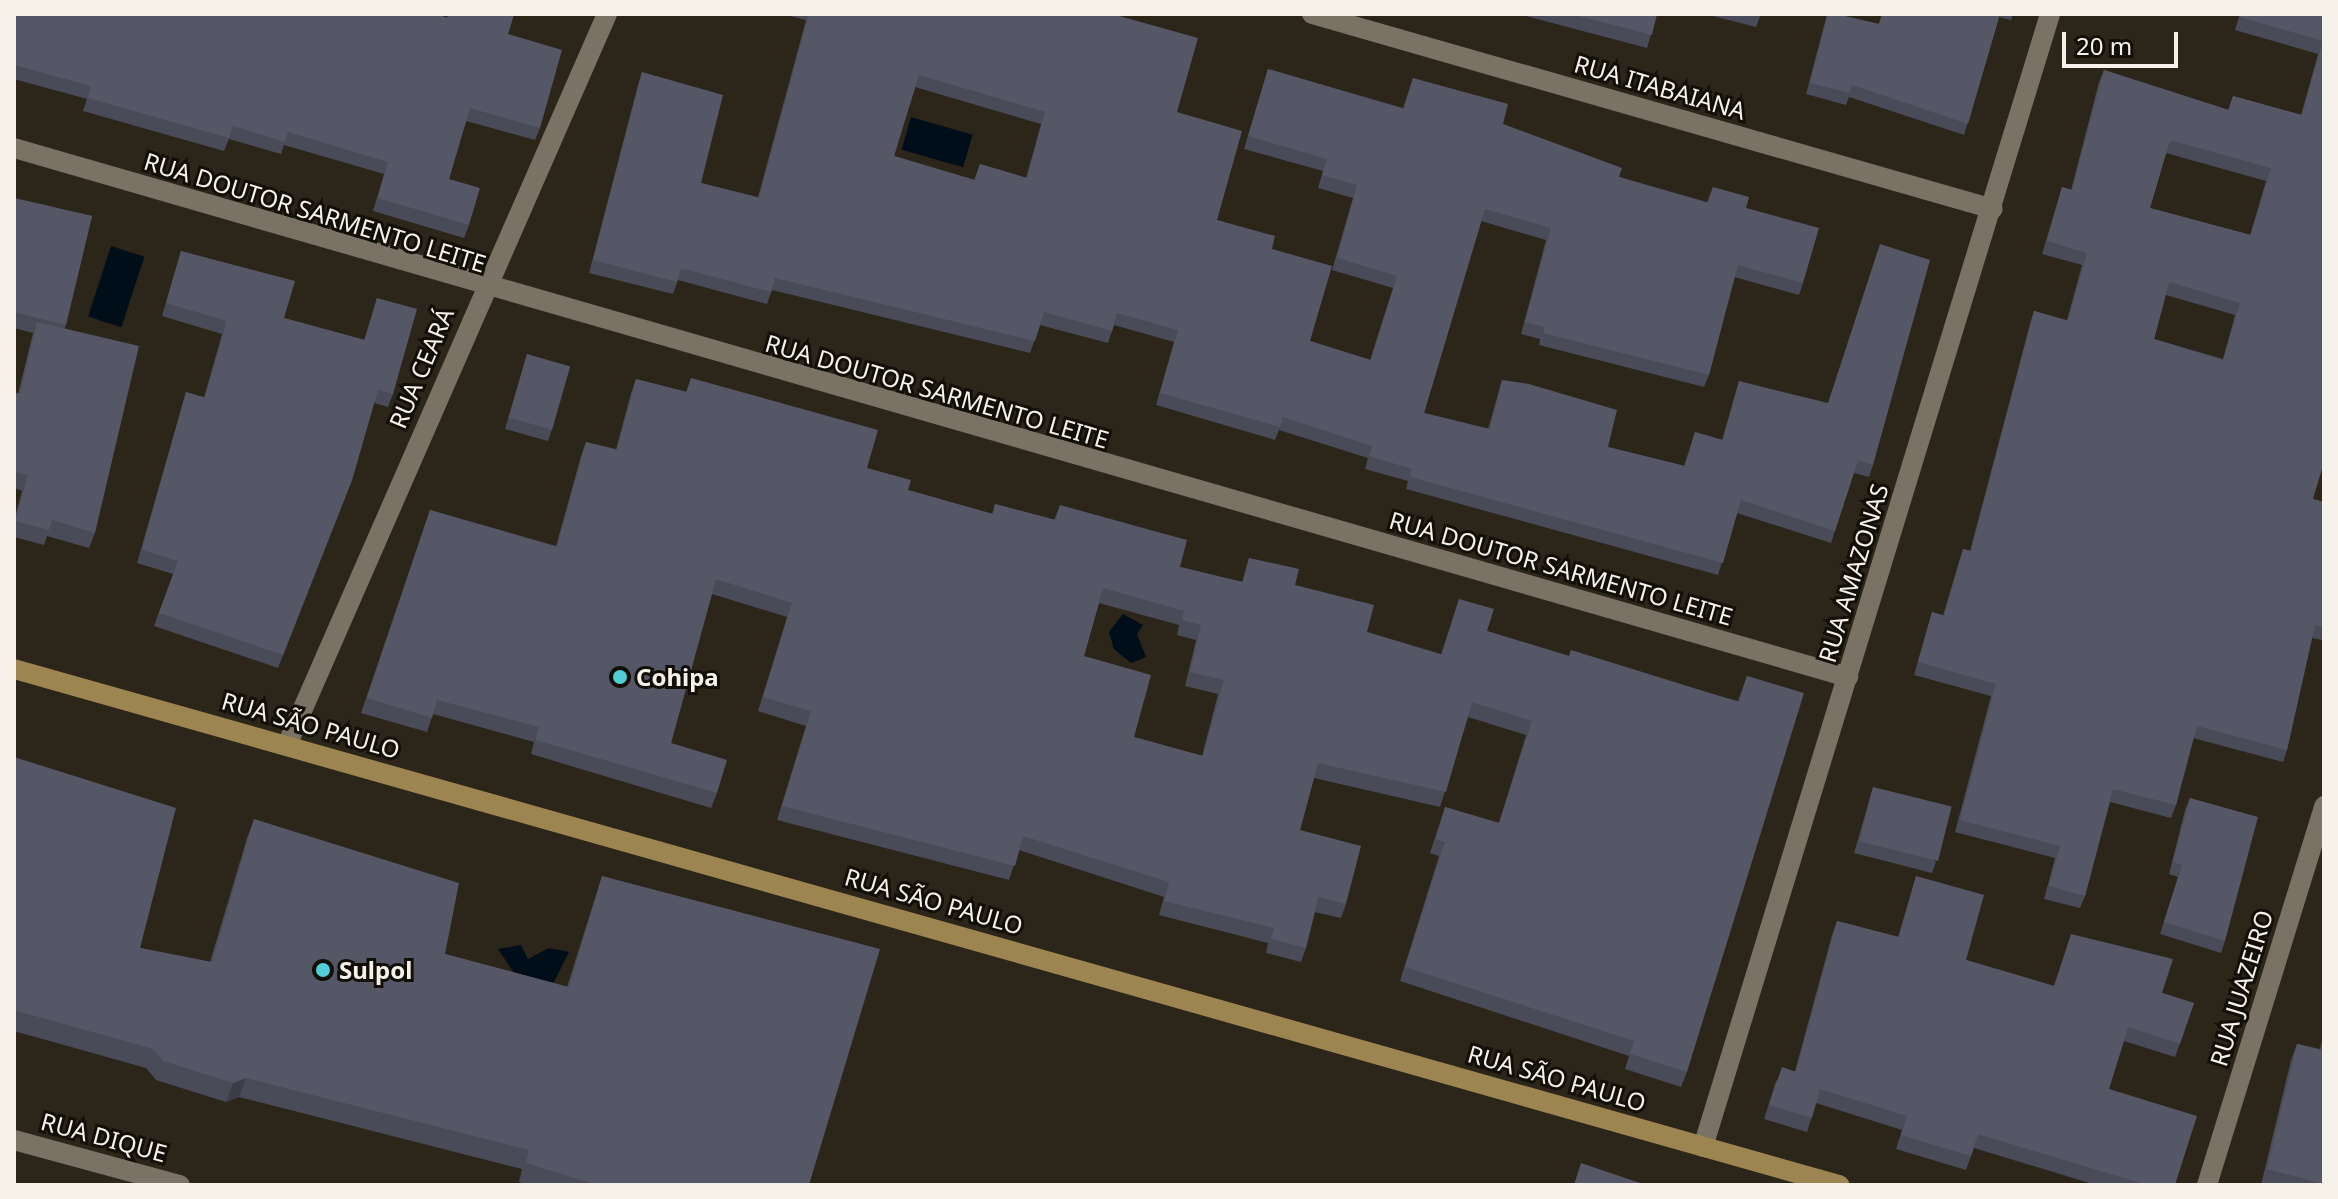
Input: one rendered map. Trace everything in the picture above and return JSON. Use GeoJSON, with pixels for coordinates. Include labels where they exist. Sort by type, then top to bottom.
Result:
{"type":"FeatureCollection","features":[{"type":"Feature","properties":{"kind":"street","name":"RUA CEARÁ"},"geometry":{"type":"LineString","coordinates":[[287,745],[483,289],[607,14]]}},
{"type":"Feature","properties":{"kind":"street","name":"RUA ITABAIANA"},"geometry":{"type":"LineString","coordinates":[[1312,14],[1993,209]]}},
{"type":"Feature","properties":{"kind":"street","name":"RUA AMAZONAS"},"geometry":{"type":"LineString","coordinates":[[1703,1147],[1993,209],[2050,14]]}},
{"type":"Feature","properties":{"kind":"street","name":"RUA DOUTOR SARMENTO LEITE"},"geometry":{"type":"LineString","coordinates":[[14,148],[483,289],[1848,677]]}},
{"type":"Feature","properties":{"kind":"street","name":"RUA SÃO PAULO"},"geometry":{"type":"LineString","coordinates":[[14,669],[1839,1185]]}},
{"type":"Feature","properties":{"kind":"street","name":"RUA JUAZEIRO"},"geometry":{"type":"LineString","coordinates":[[2207,1185],[2324,806]]}},
{"type":"Feature","properties":{"kind":"street","name":"RUA DIQUE"},"geometry":{"type":"LineString","coordinates":[[14,1140],[180,1185]]}},
{"type":"Feature","properties":{"kind":"water"},"geometry":{"type":"Polygon","coordinates":[[[911,117],[973,135],[963,167],[902,150],[911,117]]]}},
{"type":"Feature","properties":{"kind":"water"},"geometry":{"type":"Polygon","coordinates":[[[111,246],[144,257],[121,327],[88,316],[111,246]]]}},
{"type":"Feature","properties":{"kind":"water"},"geometry":{"type":"Polygon","coordinates":[[[1123,614],[1143,625],[1137,634],[1146,657],[1131,663],[1114,649],[1109,632],[1123,614]]]}},
{"type":"Feature","properties":{"kind":"water"},"geometry":{"type":"Polygon","coordinates":[[[521,945],[528,959],[549,948],[569,952],[550,990],[516,976],[498,949],[521,945]]]}},
{"type":"Feature","properties":{"kind":"building"},"geometry":{"type":"Polygon","coordinates":[[[14,14],[436,14],[448,18],[449,14],[514,14],[508,34],[562,50],[540,128],[470,108],[449,179],[480,188],[469,225],[378,198],[388,162],[288,132],[285,142],[233,126],[229,138],[88,98],[91,86],[14,65],[14,14]]]}},
{"type":"Feature","properties":{"kind":"building"},"geometry":{"type":"Polygon","coordinates":[[[809,14],[1112,14],[1198,38],[1177,112],[1242,131],[1217,220],[1275,236],[1272,249],[1332,266],[1310,341],[1371,360],[1397,276],[1337,258],[1357,185],[1322,175],[1327,159],[1248,136],[1268,69],[1404,109],[1413,78],[1508,104],[1503,124],[1622,168],[1619,177],[1708,203],[1713,187],[1749,197],[1746,208],[1819,228],[1803,283],[1738,265],[1709,375],[1543,333],[1545,327],[1525,322],[1551,228],[1485,209],[1424,413],[1490,429],[1502,380],[1529,384],[1617,410],[1608,447],[1685,466],[1695,432],[1723,440],[1739,381],[1828,403],[1880,244],[1930,260],[1873,465],[1858,460],[1835,531],[1741,500],[1723,563],[1410,477],[1412,469],[1369,456],[1372,446],[1283,417],[1280,427],[1160,393],[1178,330],[1117,313],[1112,331],[1044,312],[1035,341],[775,278],[771,292],[681,268],[677,282],[593,260],[642,72],[723,95],[701,183],[759,198],[809,14]],[[919,75],[894,156],[975,180],[980,164],[1027,178],[1045,112],[919,75]]]}},
{"type":"Feature","properties":{"kind":"building"},"geometry":{"type":"Polygon","coordinates":[[[1571,14],[1657,14],[1652,35],[1571,14]]]}},
{"type":"Feature","properties":{"kind":"building"},"geometry":{"type":"Polygon","coordinates":[[[1828,14],[1879,24],[1882,14],[2000,14],[1968,124],[1852,85],[1850,93],[1810,83],[1828,14]]]}},
{"type":"Feature","properties":{"kind":"building"},"geometry":{"type":"Polygon","coordinates":[[[2240,14],[2324,14],[2324,462],[2313,499],[2324,502],[2324,627],[2315,625],[2287,750],[2197,726],[2176,805],[2113,789],[2085,896],[2049,886],[2060,846],[1960,820],[1996,684],[1918,662],[1932,612],[1944,616],[1963,549],[1971,551],[2034,311],[2068,321],[2087,253],[2047,241],[2062,187],[2072,190],[2104,70],[2229,110],[2233,96],[2302,115],[2323,41],[2240,17],[2240,14]],[[2170,140],[2150,208],[2251,235],[2271,168],[2170,140]],[[2169,282],[2154,339],[2223,360],[2240,303],[2169,282]]]}},
{"type":"Feature","properties":{"kind":"building"},"geometry":{"type":"Polygon","coordinates":[[[14,198],[92,216],[66,325],[14,312],[14,198]]]}},
{"type":"Feature","properties":{"kind":"building"},"geometry":{"type":"Polygon","coordinates":[[[181,251],[295,281],[284,318],[365,340],[377,298],[417,309],[393,394],[378,390],[352,480],[283,655],[159,613],[178,561],[142,550],[186,392],[205,398],[227,321],[166,303],[181,251]]]}},
{"type":"Feature","properties":{"kind":"building"},"geometry":{"type":"Polygon","coordinates":[[[37,322],[139,346],[95,533],[52,520],[49,530],[15,521],[28,475],[14,472],[14,392],[20,394],[37,322]]]}},
{"type":"Feature","properties":{"kind":"building"},"geometry":{"type":"Polygon","coordinates":[[[527,354],[570,366],[552,430],[509,417],[527,354]]]}},
{"type":"Feature","properties":{"kind":"building"},"geometry":{"type":"Polygon","coordinates":[[[691,378],[878,430],[867,468],[911,480],[908,490],[993,514],[995,504],[1056,520],[1060,505],[1187,540],[1180,567],[1243,582],[1249,558],[1299,569],[1295,585],[1374,605],[1367,632],[1442,655],[1459,599],[1494,609],[1487,631],[1569,656],[1571,650],[1739,702],[1747,676],[1804,693],[1687,1072],[1630,1054],[1634,1041],[1405,967],[1445,842],[1436,839],[1445,807],[1499,823],[1532,721],[1472,702],[1446,792],[1318,763],[1300,830],[1361,846],[1346,904],[1318,897],[1306,948],[1271,939],[1274,928],[1164,901],[1169,882],[1023,836],[1015,866],[782,806],[811,711],[763,697],[792,603],[716,579],[671,743],[727,760],[717,793],[536,740],[539,727],[437,700],[432,718],[367,698],[430,510],[557,547],[586,442],[617,450],[636,379],[687,392],[691,378]],[[1103,588],[1084,656],[1151,675],[1134,737],[1203,756],[1224,680],[1190,672],[1201,625],[1182,620],[1184,611],[1103,588]]]}},
{"type":"Feature","properties":{"kind":"building"},"geometry":{"type":"Polygon","coordinates":[[[14,757],[176,808],[140,948],[212,962],[254,819],[459,883],[445,954],[569,987],[602,876],[880,949],[809,1185],[598,1185],[526,1163],[529,1150],[246,1078],[233,1083],[163,1061],[153,1049],[14,1010],[14,757]]]}},
{"type":"Feature","properties":{"kind":"building"},"geometry":{"type":"Polygon","coordinates":[[[1873,787],[1952,807],[1938,861],[1859,841],[1873,787]]]}},
{"type":"Feature","properties":{"kind":"building"},"geometry":{"type":"Polygon","coordinates":[[[2190,798],[2258,817],[2225,941],[2164,922],[2182,865],[2173,862],[2190,798]]]}},
{"type":"Feature","properties":{"kind":"building"},"geometry":{"type":"Polygon","coordinates":[[[1916,876],[1984,895],[1966,960],[2054,986],[2071,934],[2173,959],[2162,993],[2194,1003],[2180,1044],[2128,1027],[2109,1089],[2197,1116],[2175,1185],[2147,1185],[1978,1134],[1971,1156],[1901,1135],[1907,1116],[1820,1089],[1812,1118],[1769,1105],[1782,1067],[1796,1072],[1837,921],[1899,937],[1916,876]]]}},
{"type":"Feature","properties":{"kind":"building"},"geometry":{"type":"Polygon","coordinates":[[[2324,1039],[2324,1184],[2267,1169],[2297,1044],[2321,1050],[2324,1039]]]}},
{"type":"Feature","properties":{"kind":"building"},"geometry":{"type":"Polygon","coordinates":[[[1581,1163],[1646,1185],[1574,1185],[1581,1163]]]}},
{"type":"Feature","properties":{"kind":"place","name":"Cohipa"},"geometry":{"type":"Point","coordinates":[620,677]}},
{"type":"Feature","properties":{"kind":"place","name":"Sulpol"},"geometry":{"type":"Point","coordinates":[323,970]}}]}
